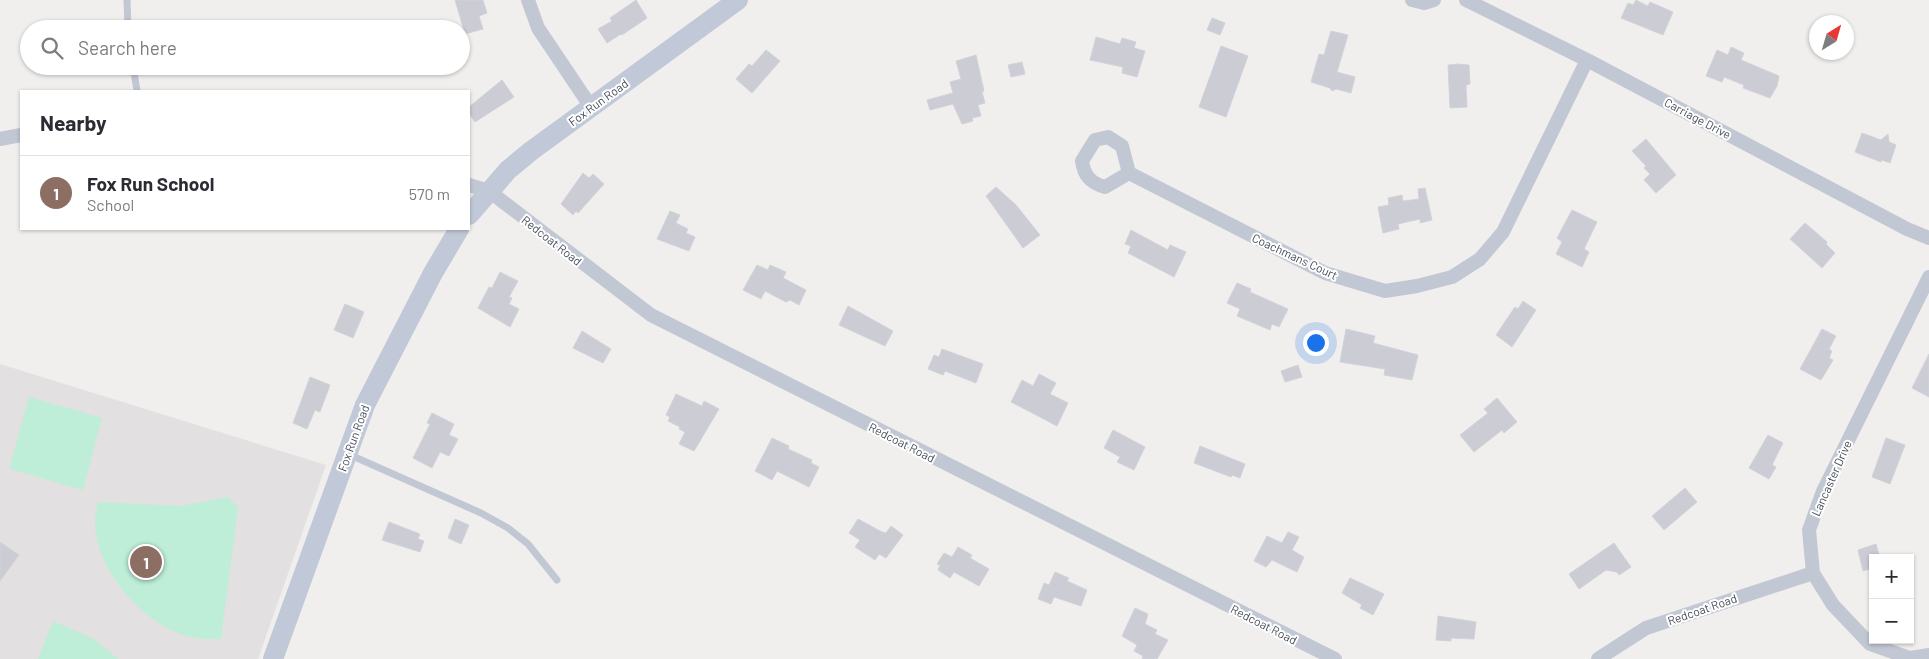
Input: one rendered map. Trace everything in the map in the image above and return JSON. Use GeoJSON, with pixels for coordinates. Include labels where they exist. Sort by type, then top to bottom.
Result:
{"type":"FeatureCollection","features":[{"type":"Feature","properties":{"kind":"street"},"geometry":{"type":"LineString","coordinates":[[528,0],[538,28],[591,107]]}},
{"type":"Feature","properties":{"kind":"street","name":"Fox Run Road"},"geometry":{"type":"LineString","coordinates":[[470,215],[508,170],[531,151],[738,0]]}},
{"type":"Feature","properties":{"kind":"street"},"geometry":{"type":"LineString","coordinates":[[1412,0],[1424,2],[1434,0]]}},
{"type":"Feature","properties":{"kind":"street","name":"Carriage Drive"},"geometry":{"type":"LineString","coordinates":[[1466,0],[1587,60],[1907,230],[1929,238]]}},
{"type":"Feature","properties":{"kind":"street","name":"Coachmans Court"},"geometry":{"type":"LineString","coordinates":[[1129,174],[1325,273],[1385,291],[1417,286],[1452,277],[1480,259],[1503,232],[1587,60]]}},
{"type":"Feature","properties":{"kind":"street"},"geometry":{"type":"LineString","coordinates":[[0,140],[20,136]]}},
{"type":"Feature","properties":{"kind":"street"},"geometry":{"type":"LineString","coordinates":[[470,185],[489,191]]}},
{"type":"Feature","properties":{"kind":"street","name":"Redcoat Road"},"geometry":{"type":"LineString","coordinates":[[489,191],[651,315],[1335,659]]}},
{"type":"Feature","properties":{"kind":"street","name":"Fox Run Road"},"geometry":{"type":"LineString","coordinates":[[274,659],[365,405],[433,273],[458,230]]}},
{"type":"Feature","properties":{"kind":"street","name":"Lancaster Drive"},"geometry":{"type":"LineString","coordinates":[[1929,277],[1823,491],[1809,530],[1813,573],[1833,605],[1870,644],[1910,658],[1929,655]]}},
{"type":"Feature","properties":{"kind":"street","name":"Redcoat Road"},"geometry":{"type":"LineString","coordinates":[[1598,659],[1646,628],[1813,573]]}},
{"type":"Feature","properties":{"kind":"lane"},"geometry":{"type":"LineString","coordinates":[[128,0],[128,20]]}},
{"type":"Feature","properties":{"kind":"lane"},"geometry":{"type":"LineString","coordinates":[[134,75],[137,90]]}},
{"type":"Feature","properties":{"kind":"lane"},"geometry":{"type":"LineString","coordinates":[[347,454],[481,513],[508,528],[528,544],[557,580]]}},
{"type":"Feature","properties":{"kind":"shaded area"},"geometry":{"type":"Polygon","coordinates":[[[0,364],[326,465],[258,659],[0,659],[0,364]]]}},
{"type":"Feature","properties":{"kind":"green space"},"geometry":{"type":"Polygon","coordinates":[[[29,397],[102,418],[83,490],[9,469],[29,397]]]}},
{"type":"Feature","properties":{"kind":"green space"},"geometry":{"type":"Polygon","coordinates":[[[228,497],[238,507],[221,639],[190,637],[173,631],[156,621],[125,593],[113,576],[103,558],[97,539],[95,521],[98,502],[181,506],[228,497]]]}},
{"type":"Feature","properties":{"kind":"green space"},"geometry":{"type":"Polygon","coordinates":[[[53,621],[94,639],[118,659],[38,659],[53,621]]]}},
{"type":"Feature","properties":{"kind":"building"},"geometry":{"type":"Polygon","coordinates":[[[455,0],[483,0],[487,13],[479,16],[483,29],[470,33],[470,20],[461,20],[455,0]]]}},
{"type":"Feature","properties":{"kind":"building"},"geometry":{"type":"Polygon","coordinates":[[[636,0],[647,18],[607,43],[598,29],[612,21],[610,18],[636,0]]]}},
{"type":"Feature","properties":{"kind":"building"},"geometry":{"type":"Polygon","coordinates":[[[1636,0],[1648,6],[1650,2],[1673,12],[1663,35],[1621,18],[1628,3],[1633,5],[1636,0]]]}},
{"type":"Feature","properties":{"kind":"building"},"geometry":{"type":"Polygon","coordinates":[[[1212,18],[1225,23],[1220,35],[1207,30],[1212,18]]]}},
{"type":"Feature","properties":{"kind":"building"},"geometry":{"type":"Polygon","coordinates":[[[1331,31],[1348,35],[1337,72],[1355,77],[1351,93],[1336,89],[1332,91],[1330,88],[1311,82],[1319,54],[1324,55],[1331,31]]]}},
{"type":"Feature","properties":{"kind":"building"},"geometry":{"type":"Polygon","coordinates":[[[1096,37],[1120,44],[1122,38],[1136,42],[1134,48],[1145,51],[1137,77],[1122,73],[1123,67],[1090,60],[1096,37]]]}},
{"type":"Feature","properties":{"kind":"building"},"geometry":{"type":"Polygon","coordinates":[[[1221,46],[1248,56],[1226,117],[1199,107],[1221,46]]]}},
{"type":"Feature","properties":{"kind":"building"},"geometry":{"type":"Polygon","coordinates":[[[1731,47],[1744,53],[1741,60],[1779,76],[1777,86],[1770,98],[1743,88],[1744,85],[1724,77],[1722,82],[1706,76],[1717,50],[1728,55],[1731,47]]]}},
{"type":"Feature","properties":{"kind":"building"},"geometry":{"type":"Polygon","coordinates":[[[766,50],[780,61],[752,93],[736,79],[749,64],[752,66],[766,50]]]}},
{"type":"Feature","properties":{"kind":"building"},"geometry":{"type":"Polygon","coordinates":[[[976,55],[985,103],[978,105],[981,116],[972,118],[973,121],[962,124],[953,104],[930,110],[927,100],[953,93],[950,82],[961,79],[956,61],[976,55]]]}},
{"type":"Feature","properties":{"kind":"building"},"geometry":{"type":"Polygon","coordinates":[[[1022,62],[1025,74],[1011,77],[1008,65],[1022,62]]]}},
{"type":"Feature","properties":{"kind":"building"},"geometry":{"type":"Polygon","coordinates":[[[1448,65],[1469,65],[1470,84],[1466,85],[1467,107],[1450,108],[1448,65]]]}},
{"type":"Feature","properties":{"kind":"building"},"geometry":{"type":"Polygon","coordinates":[[[502,80],[514,97],[475,122],[470,114],[470,106],[502,80]]]}},
{"type":"Feature","properties":{"kind":"building"},"geometry":{"type":"Polygon","coordinates":[[[1862,133],[1881,140],[1888,134],[1889,142],[1896,145],[1890,163],[1882,160],[1881,162],[1855,152],[1862,133]]]}},
{"type":"Feature","properties":{"kind":"building"},"geometry":{"type":"Polygon","coordinates":[[[1646,139],[1676,175],[1656,193],[1644,180],[1650,174],[1644,168],[1646,166],[1632,151],[1646,139]]]}},
{"type":"Feature","properties":{"kind":"building"},"geometry":{"type":"Polygon","coordinates":[[[583,173],[589,178],[593,174],[604,184],[578,213],[576,211],[573,215],[561,204],[583,173]]]}},
{"type":"Feature","properties":{"kind":"building"},"geometry":{"type":"Polygon","coordinates":[[[996,187],[1016,205],[1040,235],[1023,248],[986,196],[996,187]]]}},
{"type":"Feature","properties":{"kind":"building"},"geometry":{"type":"Polygon","coordinates":[[[1425,188],[1432,220],[1420,223],[1420,219],[1398,224],[1399,229],[1383,233],[1378,207],[1389,205],[1388,198],[1402,195],[1403,201],[1419,199],[1418,189],[1425,188]]]}},
{"type":"Feature","properties":{"kind":"building"},"geometry":{"type":"Polygon","coordinates":[[[1572,210],[1597,222],[1584,249],[1589,252],[1582,267],[1556,254],[1562,242],[1557,238],[1572,210]]]}},
{"type":"Feature","properties":{"kind":"building"},"geometry":{"type":"Polygon","coordinates":[[[670,211],[680,215],[676,223],[688,229],[686,233],[695,237],[689,251],[657,239],[670,211]]]}},
{"type":"Feature","properties":{"kind":"building"},"geometry":{"type":"Polygon","coordinates":[[[1805,223],[1827,242],[1826,244],[1835,253],[1822,268],[1790,239],[1805,223]]]}},
{"type":"Feature","properties":{"kind":"building"},"geometry":{"type":"Polygon","coordinates":[[[1131,230],[1168,250],[1170,245],[1186,252],[1174,277],[1128,253],[1131,246],[1125,244],[1131,230]]]}},
{"type":"Feature","properties":{"kind":"building"},"geometry":{"type":"Polygon","coordinates":[[[757,265],[768,270],[770,265],[786,272],[783,278],[806,290],[799,305],[790,300],[786,302],[765,291],[761,299],[743,290],[757,265]]]}},
{"type":"Feature","properties":{"kind":"building"},"geometry":{"type":"Polygon","coordinates":[[[500,272],[518,281],[509,297],[512,298],[509,304],[519,309],[510,327],[478,308],[489,287],[492,288],[500,272]]]}},
{"type":"Feature","properties":{"kind":"building"},"geometry":{"type":"Polygon","coordinates":[[[1237,283],[1251,289],[1250,292],[1288,309],[1279,327],[1272,324],[1270,330],[1237,316],[1240,309],[1227,303],[1237,283]]]}},
{"type":"Feature","properties":{"kind":"building"},"geometry":{"type":"Polygon","coordinates":[[[1523,301],[1536,310],[1512,347],[1496,335],[1515,307],[1518,309],[1523,301]]]}},
{"type":"Feature","properties":{"kind":"building"},"geometry":{"type":"Polygon","coordinates":[[[345,304],[364,312],[353,338],[334,330],[345,304]]]}},
{"type":"Feature","properties":{"kind":"building"},"geometry":{"type":"Polygon","coordinates":[[[848,306],[893,331],[885,346],[839,325],[848,306]]]}},
{"type":"Feature","properties":{"kind":"building"},"geometry":{"type":"Polygon","coordinates":[[[1346,329],[1375,336],[1373,343],[1418,355],[1412,380],[1384,375],[1385,369],[1340,362],[1346,329]]]}},
{"type":"Feature","properties":{"kind":"building"},"geometry":{"type":"Polygon","coordinates":[[[1822,329],[1836,336],[1829,349],[1832,351],[1829,358],[1833,360],[1821,380],[1800,369],[1822,329]]]}},
{"type":"Feature","properties":{"kind":"building"},"geometry":{"type":"Polygon","coordinates":[[[582,331],[611,349],[603,363],[573,348],[582,331]]]}},
{"type":"Feature","properties":{"kind":"building"},"geometry":{"type":"Polygon","coordinates":[[[942,349],[983,364],[976,383],[945,371],[943,375],[928,369],[934,355],[939,357],[942,349]]]}},
{"type":"Feature","properties":{"kind":"building"},"geometry":{"type":"Polygon","coordinates":[[[1929,354],[1929,397],[1912,388],[1929,354]]]}},
{"type":"Feature","properties":{"kind":"building"},"geometry":{"type":"Polygon","coordinates":[[[1298,365],[1302,377],[1285,382],[1281,371],[1298,365]]]}},
{"type":"Feature","properties":{"kind":"building"},"geometry":{"type":"Polygon","coordinates":[[[1039,374],[1056,383],[1050,394],[1068,403],[1057,426],[1011,402],[1022,380],[1033,386],[1039,374]]]}},
{"type":"Feature","properties":{"kind":"building"},"geometry":{"type":"Polygon","coordinates":[[[310,377],[330,385],[320,412],[315,410],[307,429],[293,423],[310,377]]]}},
{"type":"Feature","properties":{"kind":"building"},"geometry":{"type":"Polygon","coordinates":[[[676,394],[702,406],[704,401],[719,409],[694,451],[679,444],[685,432],[668,421],[670,417],[666,415],[676,394]]]}},
{"type":"Feature","properties":{"kind":"building"},"geometry":{"type":"Polygon","coordinates":[[[1497,398],[1517,422],[1504,433],[1502,430],[1474,452],[1460,435],[1488,413],[1484,409],[1497,398]]]}},
{"type":"Feature","properties":{"kind":"building"},"geometry":{"type":"Polygon","coordinates":[[[432,413],[454,424],[449,435],[458,439],[449,456],[440,452],[432,468],[413,458],[430,424],[427,423],[432,413]]]}},
{"type":"Feature","properties":{"kind":"building"},"geometry":{"type":"Polygon","coordinates":[[[1113,430],[1145,447],[1134,470],[1117,462],[1120,457],[1104,448],[1113,430]]]}},
{"type":"Feature","properties":{"kind":"building"},"geometry":{"type":"Polygon","coordinates":[[[1768,435],[1783,443],[1772,465],[1776,467],[1769,479],[1749,468],[1768,435]]]}},
{"type":"Feature","properties":{"kind":"building"},"geometry":{"type":"Polygon","coordinates":[[[772,438],[789,446],[788,449],[812,460],[811,463],[819,467],[809,487],[777,471],[772,480],[755,471],[772,438]]]}},
{"type":"Feature","properties":{"kind":"building"},"geometry":{"type":"Polygon","coordinates":[[[1886,438],[1905,445],[1890,484],[1872,477],[1886,438]]]}},
{"type":"Feature","properties":{"kind":"building"},"geometry":{"type":"Polygon","coordinates":[[[1200,446],[1245,464],[1240,478],[1232,475],[1231,477],[1194,463],[1200,446]]]}},
{"type":"Feature","properties":{"kind":"building"},"geometry":{"type":"Polygon","coordinates":[[[1685,488],[1697,502],[1664,530],[1652,516],[1685,488]]]}},
{"type":"Feature","properties":{"kind":"building"},"geometry":{"type":"Polygon","coordinates":[[[455,519],[469,525],[461,544],[448,538],[455,519]]]}},
{"type":"Feature","properties":{"kind":"building"},"geometry":{"type":"Polygon","coordinates":[[[858,519],[886,533],[891,526],[903,535],[886,558],[879,554],[875,560],[855,547],[860,540],[849,533],[858,519]]]}},
{"type":"Feature","properties":{"kind":"building"},"geometry":{"type":"Polygon","coordinates":[[[389,522],[420,534],[418,539],[424,541],[420,552],[382,540],[389,522]]]}},
{"type":"Feature","properties":{"kind":"building"},"geometry":{"type":"Polygon","coordinates":[[[1288,532],[1299,537],[1292,550],[1304,557],[1297,572],[1272,560],[1266,567],[1254,561],[1267,536],[1282,543],[1288,532]]]}},
{"type":"Feature","properties":{"kind":"building"},"geometry":{"type":"Polygon","coordinates":[[[0,542],[19,555],[0,581],[0,542]]]}},
{"type":"Feature","properties":{"kind":"building"},"geometry":{"type":"Polygon","coordinates":[[[1614,543],[1631,567],[1619,575],[1617,572],[1606,570],[1579,589],[1569,574],[1614,543]]]}},
{"type":"Feature","properties":{"kind":"building"},"geometry":{"type":"Polygon","coordinates":[[[1876,544],[1879,554],[1869,554],[1869,569],[1863,571],[1858,550],[1876,544]]]}},
{"type":"Feature","properties":{"kind":"building"},"geometry":{"type":"Polygon","coordinates":[[[958,547],[972,555],[970,558],[989,569],[979,586],[954,572],[950,578],[938,570],[940,565],[937,564],[944,553],[952,557],[958,547]]]}},
{"type":"Feature","properties":{"kind":"building"},"geometry":{"type":"Polygon","coordinates":[[[1055,572],[1069,578],[1067,581],[1087,590],[1081,606],[1054,597],[1051,604],[1038,599],[1044,583],[1049,585],[1055,572]]]}},
{"type":"Feature","properties":{"kind":"building"},"geometry":{"type":"Polygon","coordinates":[[[1350,578],[1384,594],[1373,615],[1360,608],[1362,605],[1342,593],[1350,578]]]}},
{"type":"Feature","properties":{"kind":"building"},"geometry":{"type":"Polygon","coordinates":[[[1135,608],[1148,614],[1145,624],[1157,630],[1155,634],[1168,640],[1157,659],[1142,659],[1143,656],[1134,651],[1137,645],[1122,636],[1135,608]]]}},
{"type":"Feature","properties":{"kind":"building"},"geometry":{"type":"Polygon","coordinates":[[[1438,616],[1476,622],[1474,639],[1451,638],[1451,641],[1436,640],[1438,616]]]}},
{"type":"Feature","properties":{"kind":"place","name":"Fox Run School"},"geometry":{"type":"Point","coordinates":[146,562]}}]}
